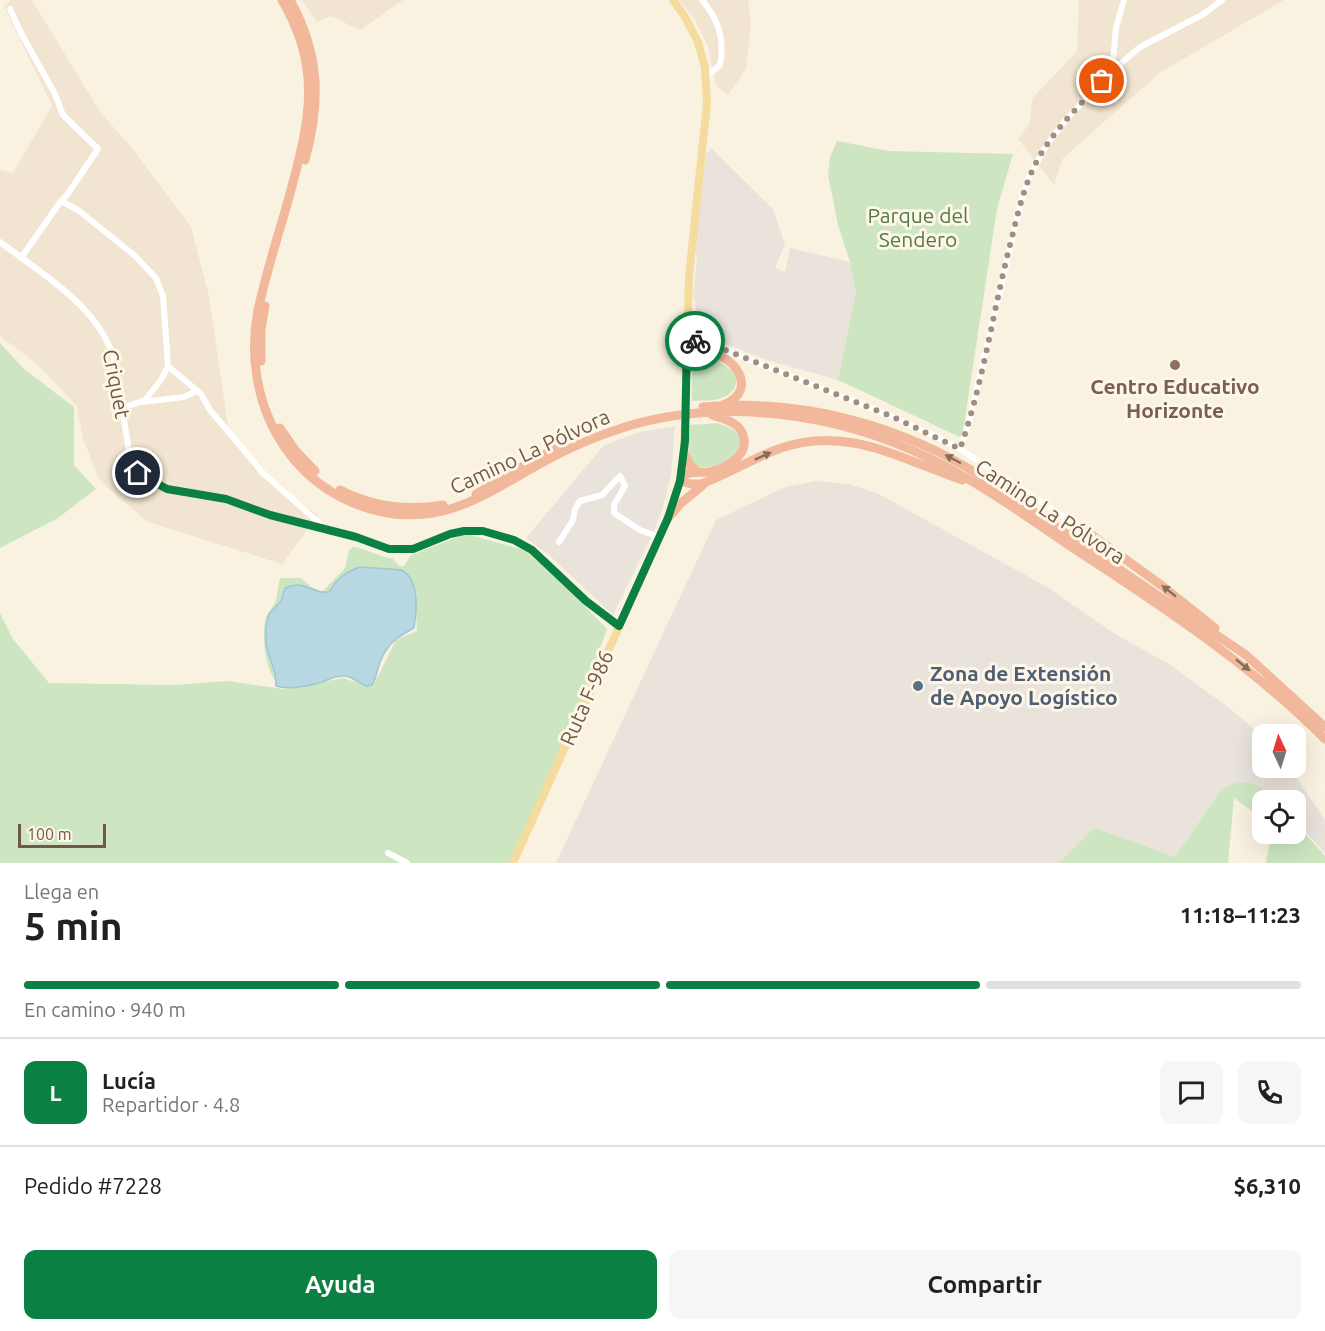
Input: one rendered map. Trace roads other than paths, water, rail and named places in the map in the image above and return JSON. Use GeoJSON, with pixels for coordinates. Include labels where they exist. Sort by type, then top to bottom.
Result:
{"type":"FeatureCollection","features":[{"type":"Feature","properties":{"kind":"highway","name":"Camino La Pólvora"},"geometry":{"type":"LineString","coordinates":[[282,0],[304,53],[309,80],[309,108],[303,146],[260,303],[254,336],[254,357],[259,392],[268,419],[282,444],[300,466],[329,490],[365,508],[393,514],[434,513],[475,501],[547,460],[608,433],[662,418],[707,412],[747,412],[786,415],[844,426],[914,451],[978,486],[1201,634],[1259,678],[1325,739]]}},
{"type":"Feature","properties":{"kind":"highway","name":"Camino La Pólvora"},"geometry":{"type":"LineString","coordinates":[[290,0],[303,26],[312,55],[316,85],[315,114],[310,143],[265,306],[260,357],[265,389],[274,418],[290,444],[311,468],[339,489],[371,503],[406,508],[434,507],[473,495],[558,447],[618,423],[666,412],[717,406],[774,407],[822,413],[868,424],[927,446],[984,478],[1246,655],[1325,727]]}},
{"type":"Feature","properties":{"kind":"highway"},"geometry":{"type":"LineString","coordinates":[[687,316],[708,346]]}},
{"type":"Feature","properties":{"kind":"highway"},"geometry":{"type":"LineString","coordinates":[[687,339],[708,346],[734,363],[739,370],[740,388],[734,399],[717,406]]}},
{"type":"Feature","properties":{"kind":"highway"},"geometry":{"type":"LineString","coordinates":[[687,367],[690,360],[708,346]]}},
{"type":"Feature","properties":{"kind":"highway"},"geometry":{"type":"LineString","coordinates":[[681,479],[699,472],[712,471],[739,458],[745,443],[742,431],[736,425],[707,412]]}},
{"type":"Feature","properties":{"kind":"highway"},"geometry":{"type":"LineString","coordinates":[[681,479],[696,484],[710,480],[778,449],[800,443],[833,440],[873,446],[978,486]]}},
{"type":"Feature","properties":{"kind":"highway"},"geometry":{"type":"LineString","coordinates":[[684,453],[690,465],[699,472]]}},
{"type":"Feature","properties":{"kind":"highway"},"geometry":{"type":"LineString","coordinates":[[668,518],[688,496],[710,480]]}},
{"type":"Feature","properties":{"kind":"highway"},"geometry":{"type":"LineString","coordinates":[[1086,531],[1176,597],[1246,655]]}},
{"type":"Feature","properties":{"kind":"main road","name":"Ruta F-986"},"geometry":{"type":"LineString","coordinates":[[513,863],[668,518],[681,479],[685,428],[687,316],[693,231],[706,115],[706,77],[703,59],[694,33],[686,17],[672,0]]}},
{"type":"Feature","properties":{"kind":"street"},"geometry":{"type":"LineString","coordinates":[[702,0],[718,23],[722,41],[720,66],[706,77]]}},
{"type":"Feature","properties":{"kind":"street"},"geometry":{"type":"LineString","coordinates":[[1112,71],[1116,28],[1124,0]]}},
{"type":"Feature","properties":{"kind":"street"},"geometry":{"type":"LineString","coordinates":[[1206,12],[1222,0]]}},
{"type":"Feature","properties":{"kind":"street"},"geometry":{"type":"LineString","coordinates":[[960,449],[969,423],[1021,202],[1029,177],[1052,137],[1112,71],[1140,47],[1229,0]]}},
{"type":"Feature","properties":{"kind":"street"},"geometry":{"type":"LineString","coordinates":[[9,9],[55,94],[63,115],[98,149],[21,258]]}},
{"type":"Feature","properties":{"kind":"street"},"geometry":{"type":"LineString","coordinates":[[61,201],[78,210],[134,255],[156,278],[164,296],[168,366],[161,380],[141,402]]}},
{"type":"Feature","properties":{"kind":"street","name":"Criquet"},"geometry":{"type":"LineString","coordinates":[[0,242],[55,283],[83,309],[102,332],[114,356],[130,458],[135,469],[145,478],[167,489],[226,499],[270,515],[356,537],[395,550],[413,549],[450,534],[464,531],[483,531],[514,540],[532,550],[586,601],[619,626]]}},
{"type":"Feature","properties":{"kind":"street"},"geometry":{"type":"LineString","coordinates":[[708,346],[891,416],[960,449],[1086,531]]}},
{"type":"Feature","properties":{"kind":"street"},"geometry":{"type":"LineString","coordinates":[[168,366],[197,391],[263,473],[318,522],[322,529]]}},
{"type":"Feature","properties":{"kind":"street"},"geometry":{"type":"LineString","coordinates":[[122,408],[141,402],[184,397],[197,391]]}},
{"type":"Feature","properties":{"kind":"street"},"geometry":{"type":"LineString","coordinates":[[560,542],[573,520],[575,509],[580,501],[602,495],[620,476],[626,486],[614,505],[614,513],[640,530],[659,537]]}},
{"type":"Feature","properties":{"kind":"street"},"geometry":{"type":"LineString","coordinates":[[388,853],[407,863]]}},
{"type":"Feature","properties":{"kind":"water"},"geometry":{"type":"Polygon","coordinates":[[[360,567],[402,570],[408,575],[416,596],[414,628],[398,638],[386,650],[372,685],[366,686],[342,676],[305,686],[287,688],[276,686],[275,673],[266,646],[266,626],[269,614],[281,601],[285,588],[298,585],[329,592],[342,576],[360,567]]]}},
{"type":"Feature","properties":{"kind":"place","name":"Centro Educativo Horizonte"},"geometry":{"type":"Point","coordinates":[1175,365]}},
{"type":"Feature","properties":{"kind":"place","name":"Zona de Extensión de Apoyo Logístico"},"geometry":{"type":"Point","coordinates":[918,686]}},
{"type":"Feature","properties":{"kind":"park label","name":"Parque del Sendero"},"geometry":{"type":"Point","coordinates":[918,228]}}]}
